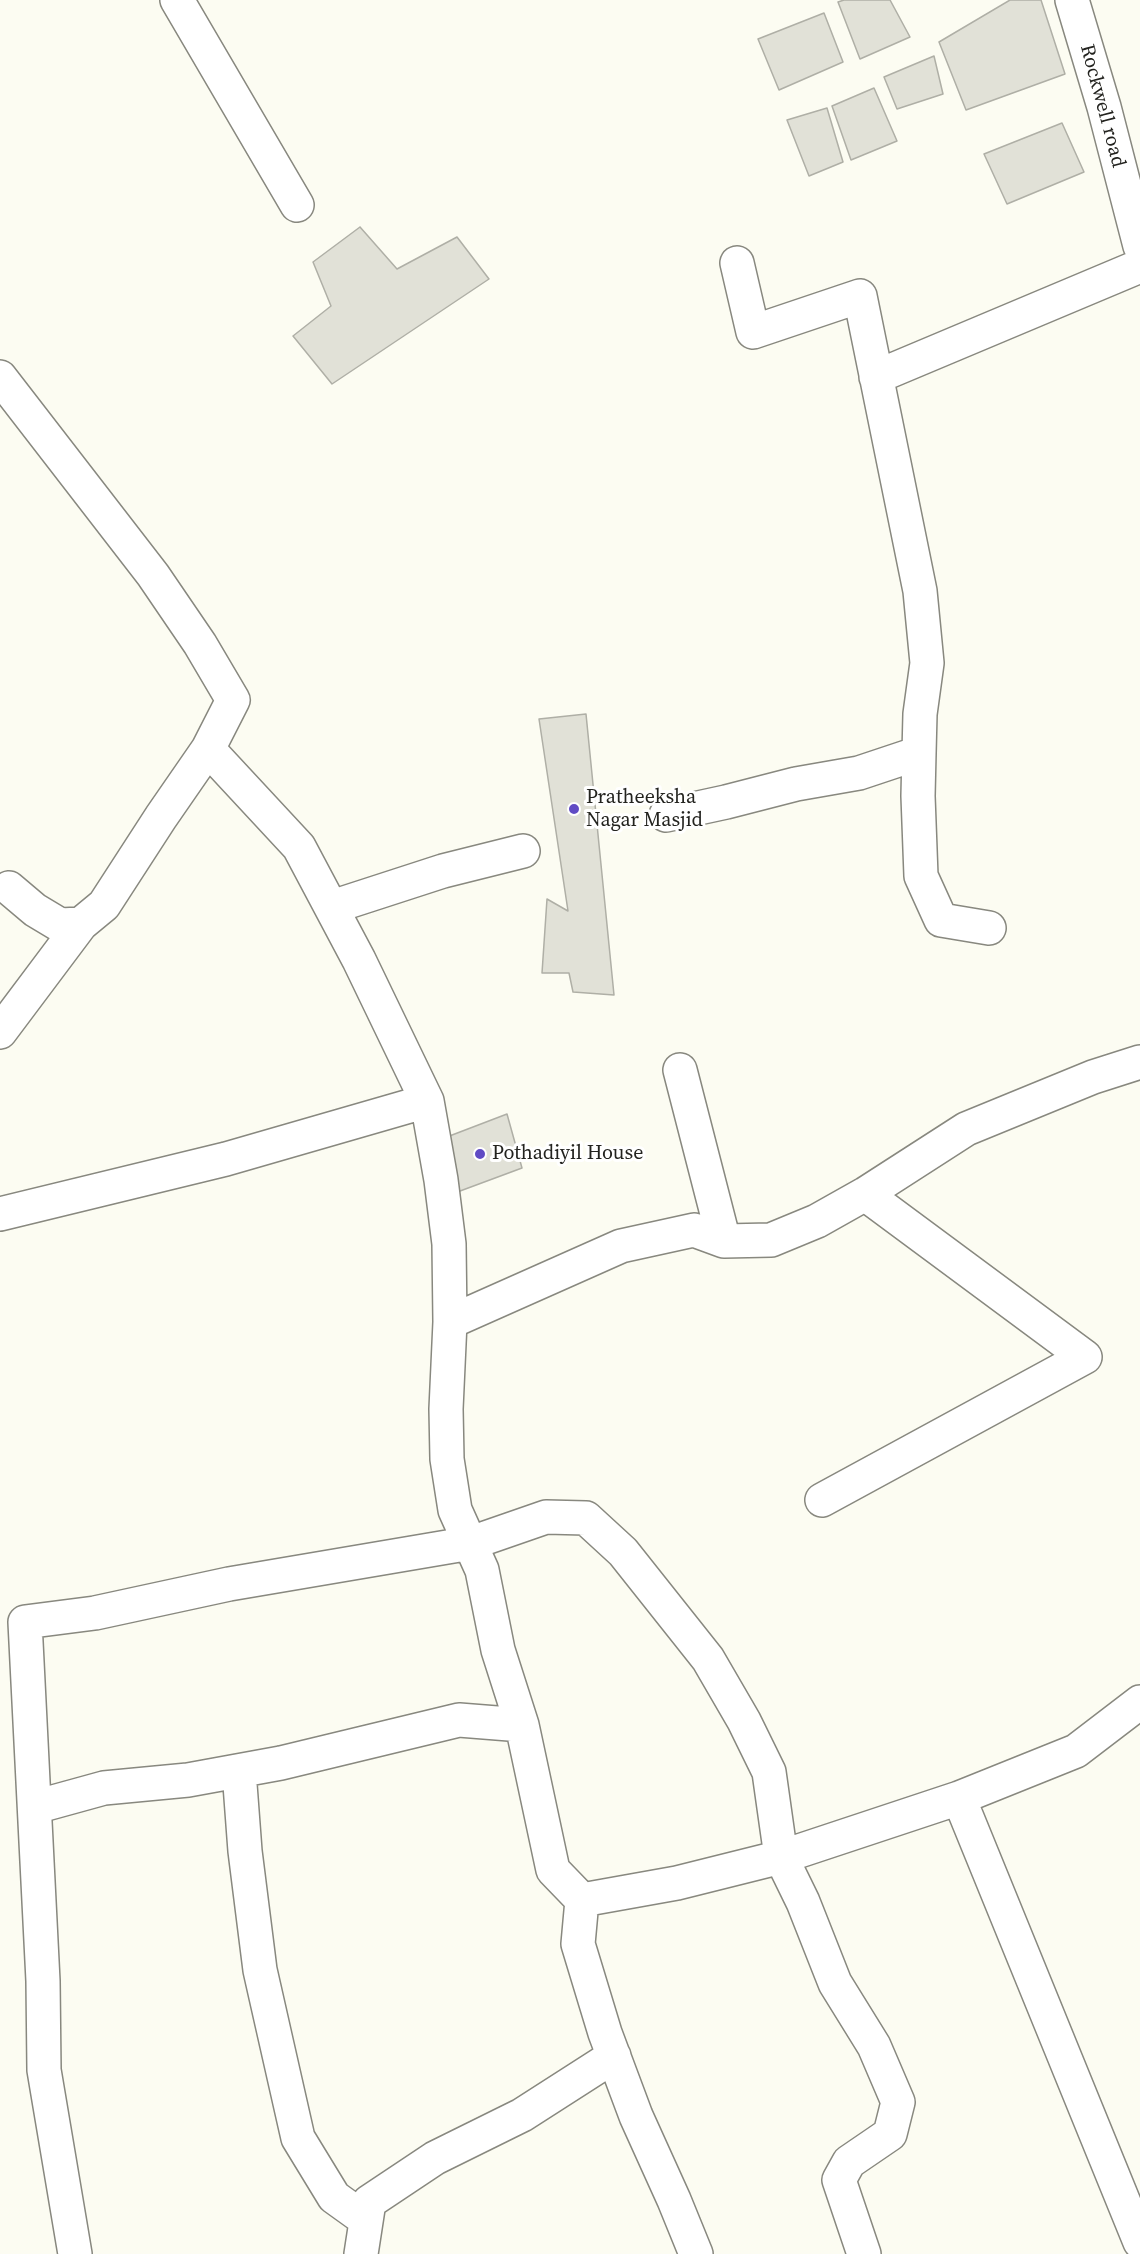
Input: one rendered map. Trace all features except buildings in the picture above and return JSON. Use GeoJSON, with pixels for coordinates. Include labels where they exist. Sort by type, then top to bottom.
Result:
{"type":"FeatureCollection","features":[{"type":"Feature","properties":{"kind":"street"},"geometry":{"type":"LineString","coordinates":[[177,0],[297,205]]}},
{"type":"Feature","properties":{"kind":"street","name":"Rockwell road"},"geometry":{"type":"LineString","coordinates":[[1072,0],[1104,107],[1140,246]]}},
{"type":"Feature","properties":{"kind":"street"},"geometry":{"type":"LineString","coordinates":[[737,263],[753,332],[860,296],[920,591],[927,663],[920,714],[918,796],[921,876],[941,920],[989,928]]}},
{"type":"Feature","properties":{"kind":"street"},"geometry":{"type":"LineString","coordinates":[[876,377],[1140,266]]}},
{"type":"Feature","properties":{"kind":"street"},"geometry":{"type":"LineString","coordinates":[[0,377],[153,575],[200,644],[233,700],[208,749],[160,817],[104,905],[81,924],[0,1032]]}},
{"type":"Feature","properties":{"kind":"street"},"geometry":{"type":"LineString","coordinates":[[208,749],[299,847],[332,907],[427,1101],[441,1180],[449,1245],[450,1322],[446,1409],[447,1459],[454,1510],[482,1570],[498,1650],[522,1725],[553,1870],[582,1900],[578,1944],[614,2056],[636,2116],[696,2254]]}},
{"type":"Feature","properties":{"kind":"street"},"geometry":{"type":"LineString","coordinates":[[666,815],[795,783],[859,773],[919,753]]}},
{"type":"Feature","properties":{"kind":"street"},"geometry":{"type":"LineString","coordinates":[[332,907],[442,871],[523,851]]}},
{"type":"Feature","properties":{"kind":"street"},"geometry":{"type":"LineString","coordinates":[[9,888],[35,910],[60,925],[81,924]]}},
{"type":"Feature","properties":{"kind":"street"},"geometry":{"type":"LineString","coordinates":[[450,1322],[621,1246],[694,1230],[724,1241],[771,1240],[817,1221],[865,1194],[966,1128],[1042,1097],[1140,1062]]}},
{"type":"Feature","properties":{"kind":"street"},"geometry":{"type":"LineString","coordinates":[[680,1070],[724,1241]]}},
{"type":"Feature","properties":{"kind":"street"},"geometry":{"type":"LineString","coordinates":[[0,1214],[226,1159],[427,1101]]}},
{"type":"Feature","properties":{"kind":"street"},"geometry":{"type":"LineString","coordinates":[[822,1500],[1085,1357],[865,1194]]}},
{"type":"Feature","properties":{"kind":"street"},"geometry":{"type":"LineString","coordinates":[[75,2254],[44,2070],[43,1981],[25,1622],[94,1613],[229,1584],[471,1543],[546,1517],[586,1518],[623,1552],[708,1659],[744,1721],[769,1772],[782,1857],[803,1902],[835,1983],[874,2046],[898,2102],[890,2134],[849,2162],[839,2180],[864,2254]]}},
{"type":"Feature","properties":{"kind":"street"},"geometry":{"type":"LineString","coordinates":[[582,1900],[677,1883],[782,1857],[959,1798],[1076,1751],[1140,1702]]}},
{"type":"Feature","properties":{"kind":"street"},"geometry":{"type":"LineString","coordinates":[[34,1807],[104,1788],[188,1780],[239,1771],[459,1720],[522,1725]]}},
{"type":"Feature","properties":{"kind":"street"},"geometry":{"type":"LineString","coordinates":[[239,1771],[245,1851],[260,1970],[298,2138],[334,2197],[366,2220]]}},
{"type":"Feature","properties":{"kind":"street"},"geometry":{"type":"LineString","coordinates":[[959,1798],[1140,2242]]}},
{"type":"Feature","properties":{"kind":"street"},"geometry":{"type":"LineString","coordinates":[[361,2254],[369,2202],[435,2158],[522,2115],[614,2056]]}},
{"type":"Feature","properties":{"kind":"place","name":"Pratheeksha Nagar Masjid"},"geometry":{"type":"Point","coordinates":[574,809]}},
{"type":"Feature","properties":{"kind":"place","name":"Pothadiyil House"},"geometry":{"type":"Point","coordinates":[480,1154]}}]}
